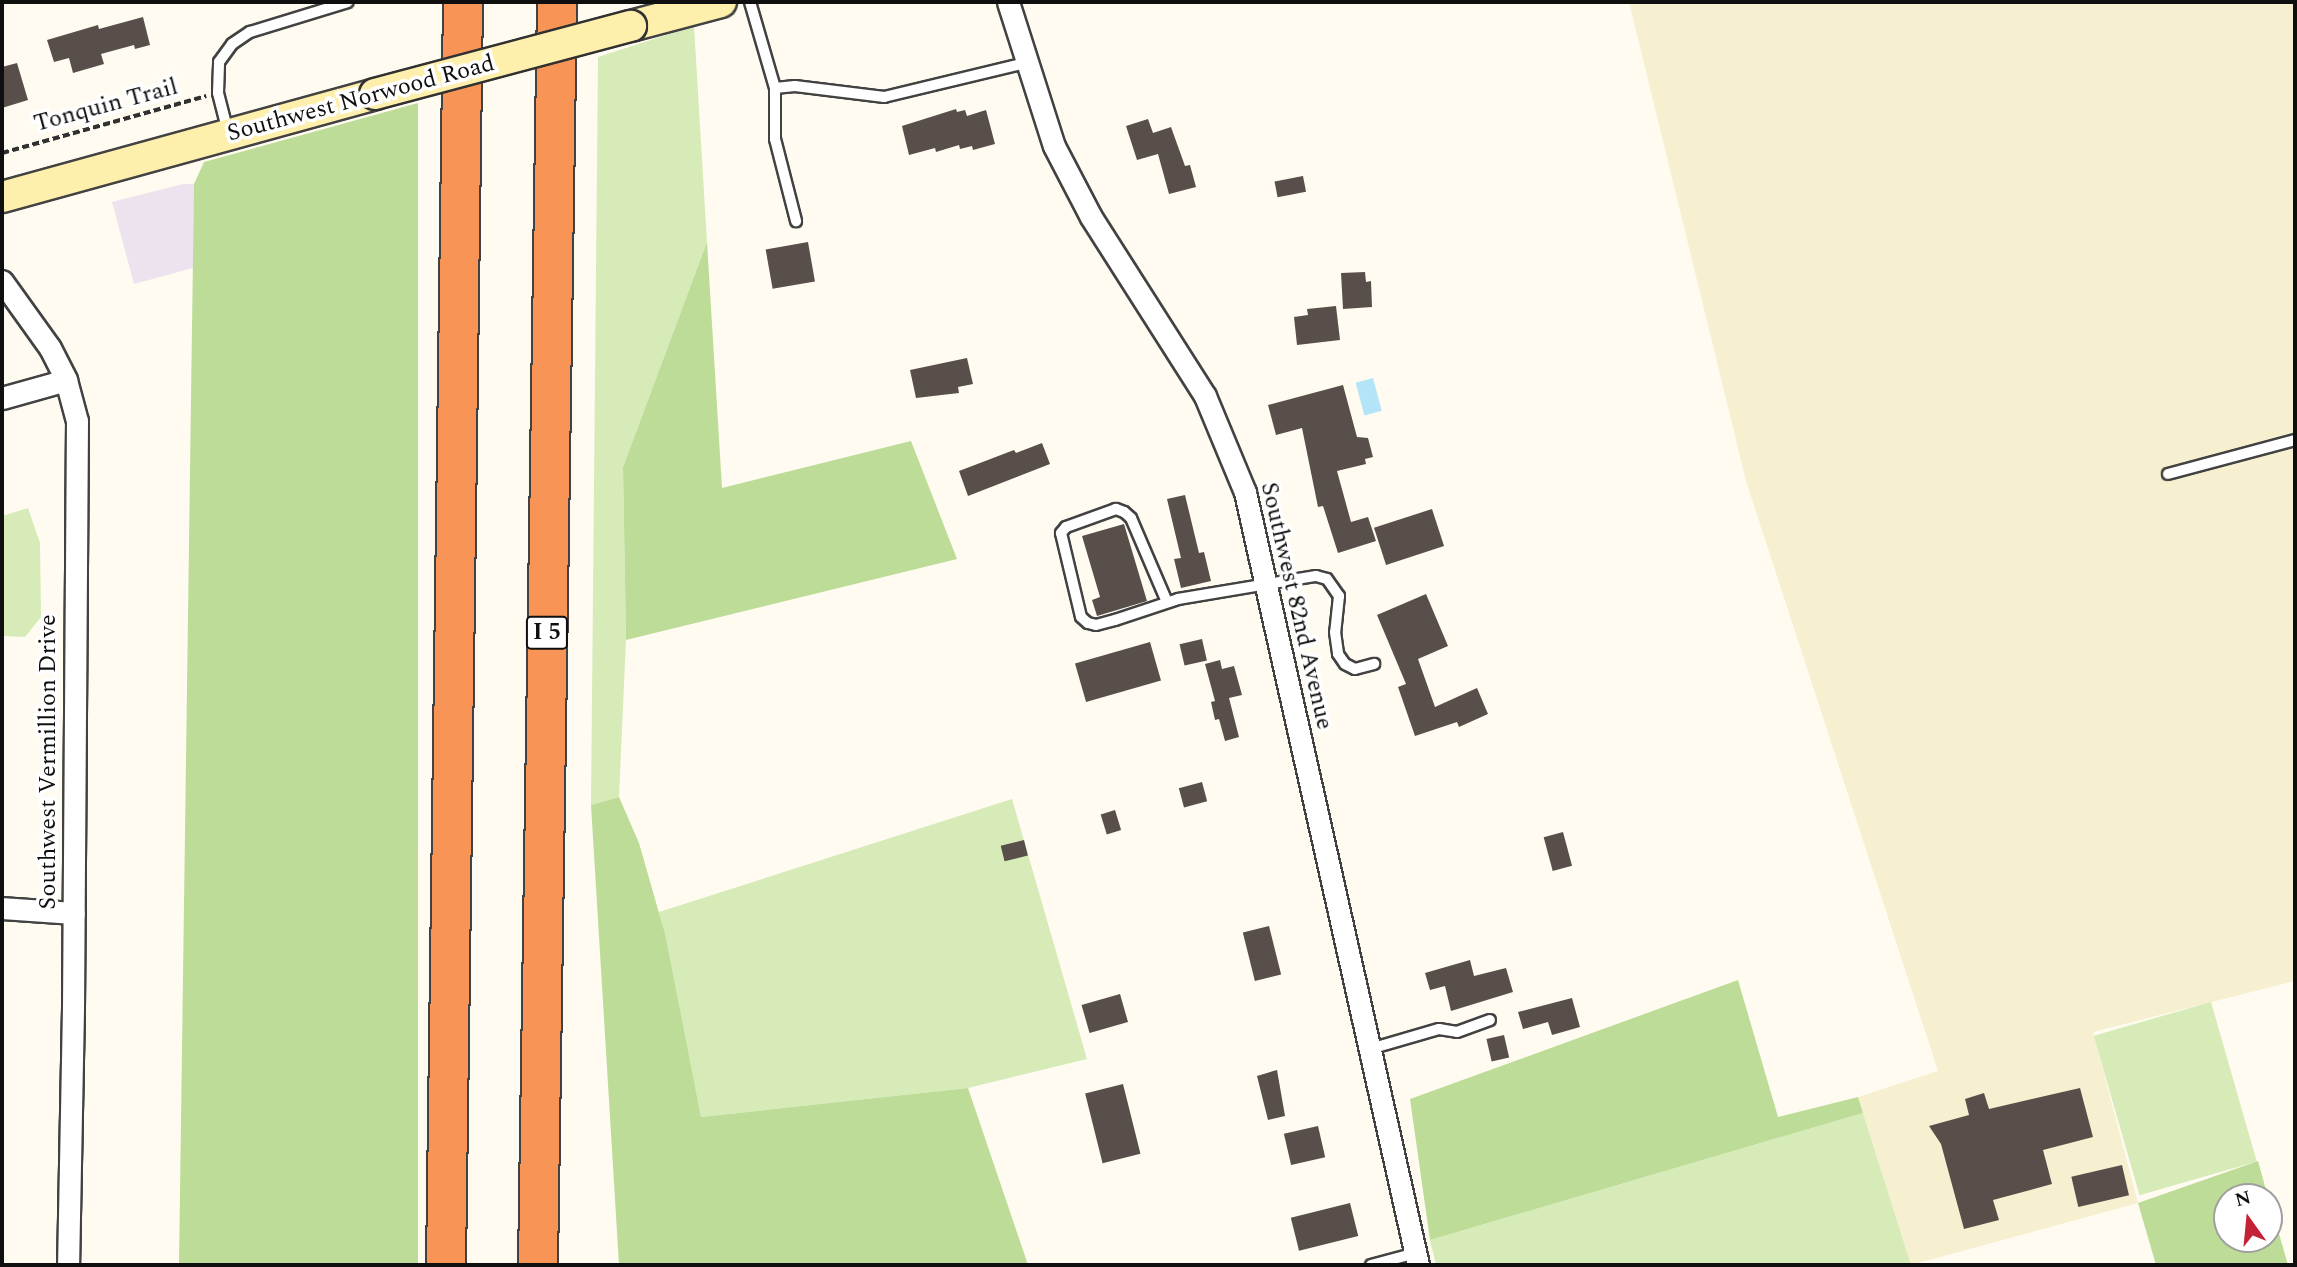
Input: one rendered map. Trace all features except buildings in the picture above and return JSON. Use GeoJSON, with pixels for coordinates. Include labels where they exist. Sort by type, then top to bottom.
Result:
{"type":"FeatureCollection","features":[{"type":"Feature","properties":{"kind":"highway"},"geometry":{"type":"LineString","coordinates":[[446,1265],[463,2]]}},
{"type":"Feature","properties":{"kind":"highway","name":"I 5"},"geometry":{"type":"LineString","coordinates":[[538,1265],[557,2]]}},
{"type":"Feature","properties":{"kind":"street","name":"Southwest Norwood Road"},"geometry":{"type":"LineString","coordinates":[[2,197],[721,2]]}},
{"type":"Feature","properties":{"kind":"street","name":"Southwest 82nd Avenue"},"geometry":{"type":"LineString","coordinates":[[1008,2],[1054,146],[1091,217],[1205,396],[1245,492],[1417,1259]]}},
{"type":"Feature","properties":{"kind":"street","name":"Southwest Vermillion Drive"},"geometry":{"type":"LineString","coordinates":[[2,281],[50,348],[66,380],[77,421],[74,913],[68,1265]]}},
{"type":"Feature","properties":{"kind":"street"},"geometry":{"type":"LineString","coordinates":[[2,398],[66,380]]}},
{"type":"Feature","properties":{"kind":"street"},"geometry":{"type":"LineString","coordinates":[[2,908],[74,913]]}},
{"type":"Feature","properties":{"kind":"lane"},"geometry":{"type":"LineString","coordinates":[[228,135],[219,93],[219,62],[232,44],[250,32],[348,2]]}},
{"type":"Feature","properties":{"kind":"lane"},"geometry":{"type":"LineString","coordinates":[[750,2],[775,88],[775,139],[796,221]]}},
{"type":"Feature","properties":{"kind":"lane"},"geometry":{"type":"LineString","coordinates":[[775,88],[795,86],[884,97],[1026,63]]}},
{"type":"Feature","properties":{"kind":"lane"},"geometry":{"type":"LineString","coordinates":[[2168,474],[2295,440]]}},
{"type":"Feature","properties":{"kind":"lane"},"geometry":{"type":"LineString","coordinates":[[1167,602],[1131,518],[1124,512],[1116,509],[1066,527],[1061,533],[1081,617],[1088,623],[1106,623],[1167,602],[1265,582],[1316,576],[1327,579],[1339,596],[1335,632],[1338,654],[1345,664],[1355,669],[1374,664]]}},
{"type":"Feature","properties":{"kind":"lane"},"geometry":{"type":"LineString","coordinates":[[1370,1049],[1439,1029],[1457,1032],[1490,1020]]}},
{"type":"Feature","properties":{"kind":"lane"},"geometry":{"type":"LineString","coordinates":[[1371,1265],[1417,1259]]}},
{"type":"Feature","properties":{"kind":"path","name":"Tonquin Trail"},"geometry":{"type":"LineString","coordinates":[[2,153],[219,93]]}},
{"type":"Feature","properties":{"kind":"shaded area"},"geometry":{"type":"Polygon","coordinates":[[[1629,2],[2295,2],[2295,981],[2093,1032],[2138,1203],[1911,1265],[1858,1097],[1938,1071],[1746,481],[1629,2]]]}},
{"type":"Feature","properties":{"kind":"shaded area"},"geometry":{"type":"Polygon","coordinates":[[[183,184],[194,184],[193,268],[134,284],[112,202],[183,184]]]}},
{"type":"Feature","properties":{"kind":"green space"},"geometry":{"type":"Polygon","coordinates":[[[694,26],[707,242],[623,467],[626,640],[619,797],[591,805],[598,57],[694,26]]]}},
{"type":"Feature","properties":{"kind":"green space"},"geometry":{"type":"Polygon","coordinates":[[[418,103],[418,1265],[179,1265],[194,184],[204,162],[418,103]]]}},
{"type":"Feature","properties":{"kind":"green space"},"geometry":{"type":"Polygon","coordinates":[[[707,242],[722,488],[911,441],[957,559],[626,640],[623,467],[707,242]]]}},
{"type":"Feature","properties":{"kind":"green space"},"geometry":{"type":"Polygon","coordinates":[[[28,508],[40,543],[41,617],[25,637],[2,636],[2,516],[28,508]]]}},
{"type":"Feature","properties":{"kind":"green space"},"geometry":{"type":"Polygon","coordinates":[[[619,797],[639,843],[665,934],[701,1117],[968,1088],[1028,1265],[619,1265],[591,805],[619,797]]]}},
{"type":"Feature","properties":{"kind":"green space"},"geometry":{"type":"Polygon","coordinates":[[[1012,799],[1087,1059],[968,1088],[701,1117],[659,912],[1012,799]]]}},
{"type":"Feature","properties":{"kind":"green space"},"geometry":{"type":"Polygon","coordinates":[[[1738,980],[1778,1117],[1858,1097],[1863,1113],[1430,1240],[1410,1099],[1738,980]]]}},
{"type":"Feature","properties":{"kind":"green space"},"geometry":{"type":"Polygon","coordinates":[[[2211,1002],[2257,1162],[2139,1195],[2094,1036],[2211,1002]]]}},
{"type":"Feature","properties":{"kind":"green space"},"geometry":{"type":"Polygon","coordinates":[[[1863,1113],[1911,1265],[1436,1265],[1430,1240],[1863,1113]]]}},
{"type":"Feature","properties":{"kind":"green space"},"geometry":{"type":"Polygon","coordinates":[[[2258,1161],[2264,1183],[2213,1183],[2213,1253],[2283,1253],[2283,1248],[2288,1265],[2156,1265],[2138,1203],[2258,1161]]]}},
{"type":"Feature","properties":{"kind":"water"},"geometry":{"type":"Polygon","coordinates":[[[1373,378],[1382,411],[1364,416],[1356,383],[1373,378]]]}}]}
